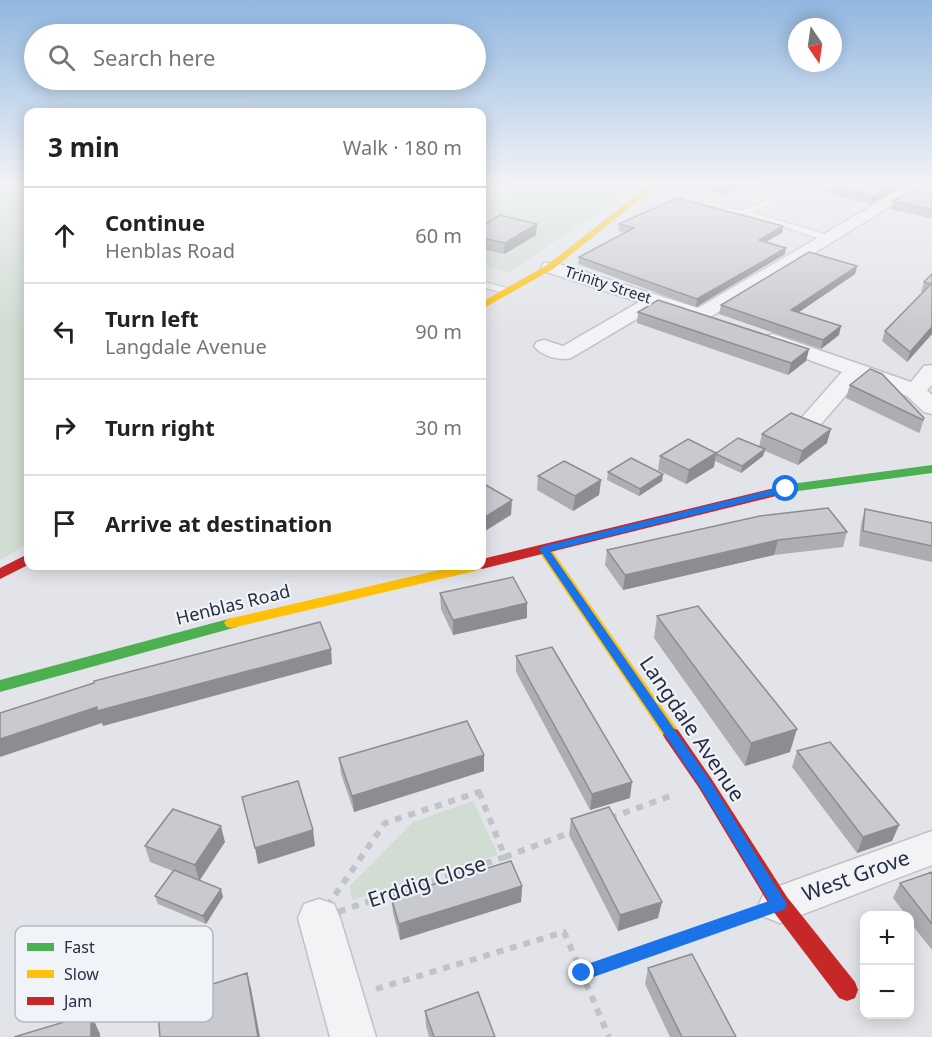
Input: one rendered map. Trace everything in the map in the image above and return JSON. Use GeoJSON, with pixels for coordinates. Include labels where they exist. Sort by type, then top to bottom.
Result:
{"type":"FeatureCollection","features":[{"type":"Feature","properties":{"kind":"street"},"geometry":{"type":"LineString","coordinates":[[486,301],[550,267],[595,231]]}},
{"type":"Feature","properties":{"kind":"street"},"geometry":{"type":"LineString","coordinates":[[700,315],[838,231]]}},
{"type":"Feature","properties":{"kind":"street","name":"Trinity Street"},"geometry":{"type":"LineString","coordinates":[[550,267],[723,323]]}},
{"type":"Feature","properties":{"kind":"street"},"geometry":{"type":"LineString","coordinates":[[585,362],[554,350],[656,300]]}},
{"type":"Feature","properties":{"kind":"street"},"geometry":{"type":"LineString","coordinates":[[756,334],[915,391],[932,407]]}},
{"type":"Feature","properties":{"kind":"street"},"geometry":{"type":"LineString","coordinates":[[812,420],[858,369]]}},
{"type":"Feature","properties":{"kind":"street"},"geometry":{"type":"LineString","coordinates":[[915,391],[932,371]]}},
{"type":"Feature","properties":{"kind":"street"},"geometry":{"type":"LineString","coordinates":[[486,563],[786,489],[932,469]]}},
{"type":"Feature","properties":{"kind":"street","name":"Langdale Avenue"},"geometry":{"type":"LineString","coordinates":[[544,549],[705,783],[780,904],[847,990]]}},
{"type":"Feature","properties":{"kind":"street"},"geometry":{"type":"LineString","coordinates":[[0,574],[24,560]]}},
{"type":"Feature","properties":{"kind":"street","name":"Henblas Road"},"geometry":{"type":"LineString","coordinates":[[0,686],[194,632],[458,570]]}},
{"type":"Feature","properties":{"kind":"street","name":"West Grove"},"geometry":{"type":"LineString","coordinates":[[780,904],[932,848]]}},
{"type":"Feature","properties":{"kind":"street"},"geometry":{"type":"LineString","coordinates":[[319,918],[348,1018]]}},
{"type":"Feature","properties":{"kind":"lane"},"geometry":{"type":"LineString","coordinates":[[806,231],[827,238]]}},
{"type":"Feature","properties":{"kind":"lane"},"geometry":{"type":"LineString","coordinates":[[486,285],[507,291]]}},
{"type":"Feature","properties":{"kind":"path"},"geometry":{"type":"LineString","coordinates":[[605,820],[705,783]]}},
{"type":"Feature","properties":{"kind":"path","name":"Erddig Close"},"geometry":{"type":"LineString","coordinates":[[479,792],[505,856],[319,918],[385,823],[479,792]]}},
{"type":"Feature","properties":{"kind":"path"},"geometry":{"type":"LineString","coordinates":[[505,856],[583,828]]}},
{"type":"Feature","properties":{"kind":"path"},"geometry":{"type":"LineString","coordinates":[[582,973],[780,904]]}},
{"type":"Feature","properties":{"kind":"path"},"geometry":{"type":"LineString","coordinates":[[348,1018],[564,932],[609,1037]]}},
{"type":"Feature","properties":{"kind":"shaded area"},"geometry":{"type":"Polygon","coordinates":[[[0,231],[24,231],[24,546],[0,560],[0,231]]]}},
{"type":"Feature","properties":{"kind":"shaded area"},"geometry":{"type":"Polygon","coordinates":[[[486,231],[569,231],[509,272],[486,266],[486,231]]]}},
{"type":"Feature","properties":{"kind":"shaded area"},"geometry":{"type":"Polygon","coordinates":[[[473,801],[498,855],[352,900],[350,886],[413,822],[473,801]]]}},
{"type":"Feature","properties":{"kind":"building"},"geometry":{"type":"Polygon","coordinates":[[[486,231],[525,231],[505,243],[486,239],[486,231]]]}},
{"type":"Feature","properties":{"kind":"building"},"geometry":{"type":"Polygon","coordinates":[[[628,231],[774,231],[759,240],[786,248],[697,299],[579,257],[628,231]]]}},
{"type":"Feature","properties":{"kind":"building"},"geometry":{"type":"Polygon","coordinates":[[[809,252],[857,266],[791,310],[841,326],[823,340],[721,305],[809,252]]]}},
{"type":"Feature","properties":{"kind":"building"},"geometry":{"type":"Polygon","coordinates":[[[932,274],[932,327],[910,352],[885,331],[931,284],[924,282],[932,274]]]}},
{"type":"Feature","properties":{"kind":"building"},"geometry":{"type":"Polygon","coordinates":[[[658,300],[809,349],[791,363],[638,312],[658,300]]]}},
{"type":"Feature","properties":{"kind":"building"},"geometry":{"type":"Polygon","coordinates":[[[870,369],[882,374],[924,418],[923,420],[850,385],[870,369]]]}},
{"type":"Feature","properties":{"kind":"building"},"geometry":{"type":"Polygon","coordinates":[[[791,413],[831,429],[802,451],[762,434],[791,413]]]}},
{"type":"Feature","properties":{"kind":"building"},"geometry":{"type":"Polygon","coordinates":[[[738,438],[765,449],[742,466],[716,453],[738,438]]]}},
{"type":"Feature","properties":{"kind":"building"},"geometry":{"type":"Polygon","coordinates":[[[688,439],[716,453],[689,470],[660,456],[688,439]]]}},
{"type":"Feature","properties":{"kind":"building"},"geometry":{"type":"Polygon","coordinates":[[[631,458],[663,474],[640,489],[608,472],[631,458]]]}},
{"type":"Feature","properties":{"kind":"building"},"geometry":{"type":"Polygon","coordinates":[[[564,461],[601,480],[575,496],[538,476],[564,461]]]}},
{"type":"Feature","properties":{"kind":"building"},"geometry":{"type":"Polygon","coordinates":[[[486,485],[512,500],[486,516],[486,485]]]}},
{"type":"Feature","properties":{"kind":"building"},"geometry":{"type":"Polygon","coordinates":[[[828,508],[847,532],[778,540],[625,575],[607,550],[760,516],[828,508]]]}},
{"type":"Feature","properties":{"kind":"building"},"geometry":{"type":"Polygon","coordinates":[[[865,509],[932,523],[932,546],[863,531],[865,509]]]}},
{"type":"Feature","properties":{"kind":"building"},"geometry":{"type":"Polygon","coordinates":[[[513,577],[527,603],[453,620],[440,593],[513,577]]]}},
{"type":"Feature","properties":{"kind":"building"},"geometry":{"type":"Polygon","coordinates":[[[698,606],[797,729],[751,743],[657,616],[698,606]]]}},
{"type":"Feature","properties":{"kind":"building"},"geometry":{"type":"Polygon","coordinates":[[[320,622],[331,649],[97,711],[97,707],[0,739],[0,713],[94,683],[94,681],[320,622]]]}},
{"type":"Feature","properties":{"kind":"building"},"geometry":{"type":"Polygon","coordinates":[[[552,647],[632,782],[592,794],[516,656],[552,647]]]}},
{"type":"Feature","properties":{"kind":"building"},"geometry":{"type":"Polygon","coordinates":[[[467,721],[484,755],[352,796],[339,758],[467,721]]]}},
{"type":"Feature","properties":{"kind":"building"},"geometry":{"type":"Polygon","coordinates":[[[830,742],[899,825],[863,837],[797,751],[830,742]]]}},
{"type":"Feature","properties":{"kind":"building"},"geometry":{"type":"Polygon","coordinates":[[[298,781],[313,830],[255,848],[242,797],[298,781]]]}},
{"type":"Feature","properties":{"kind":"building"},"geometry":{"type":"Polygon","coordinates":[[[609,807],[662,902],[620,915],[571,819],[609,807]]]}},
{"type":"Feature","properties":{"kind":"building"},"geometry":{"type":"Polygon","coordinates":[[[173,809],[221,826],[195,865],[145,846],[173,809]]]}},
{"type":"Feature","properties":{"kind":"building"},"geometry":{"type":"Polygon","coordinates":[[[511,861],[522,886],[399,924],[391,897],[511,861]]]}},
{"type":"Feature","properties":{"kind":"building"},"geometry":{"type":"Polygon","coordinates":[[[174,870],[221,889],[203,916],[155,896],[174,870]]]}},
{"type":"Feature","properties":{"kind":"building"},"geometry":{"type":"Polygon","coordinates":[[[932,872],[932,924],[900,883],[932,872]]]}},
{"type":"Feature","properties":{"kind":"building"},"geometry":{"type":"Polygon","coordinates":[[[692,954],[736,1037],[682,1037],[648,968],[692,954]]]}},
{"type":"Feature","properties":{"kind":"building"},"geometry":{"type":"Polygon","coordinates":[[[247,973],[258,1037],[160,1037],[159,1022],[213,1022],[213,984],[247,973]]]}},
{"type":"Feature","properties":{"kind":"building"},"geometry":{"type":"Polygon","coordinates":[[[478,992],[495,1037],[434,1037],[425,1011],[478,992]]]}},
{"type":"Feature","properties":{"kind":"building"},"geometry":{"type":"Polygon","coordinates":[[[64,1022],[91,1022],[91,1037],[14,1037],[64,1022]]]}},
{"type":"Feature","properties":{"kind":"traffic: fast"},"geometry":{"type":"LineString","coordinates":[[791,488],[932,469]]}},
{"type":"Feature","properties":{"kind":"traffic: fast"},"geometry":{"type":"LineString","coordinates":[[0,686],[232,623]]}},
{"type":"Feature","properties":{"kind":"traffic: slow"},"geometry":{"type":"LineString","coordinates":[[486,304],[550,267],[595,231]]}},
{"type":"Feature","properties":{"kind":"traffic: slow"},"geometry":{"type":"LineString","coordinates":[[544,549],[672,735]]}},
{"type":"Feature","properties":{"kind":"traffic: slow"},"geometry":{"type":"LineString","coordinates":[[232,623],[458,570]]}},
{"type":"Feature","properties":{"kind":"traffic: jam"},"geometry":{"type":"LineString","coordinates":[[486,563],[791,488]]}},
{"type":"Feature","properties":{"kind":"traffic: jam"},"geometry":{"type":"LineString","coordinates":[[0,574],[24,561]]}},
{"type":"Feature","properties":{"kind":"traffic: jam"},"geometry":{"type":"LineString","coordinates":[[672,735],[705,783],[780,904],[847,990]]}},
{"type":"Feature","properties":{"kind":"route"},"geometry":{"type":"LineString","coordinates":[[582,973],[780,904],[705,783],[544,549],[786,489]]}}]}
